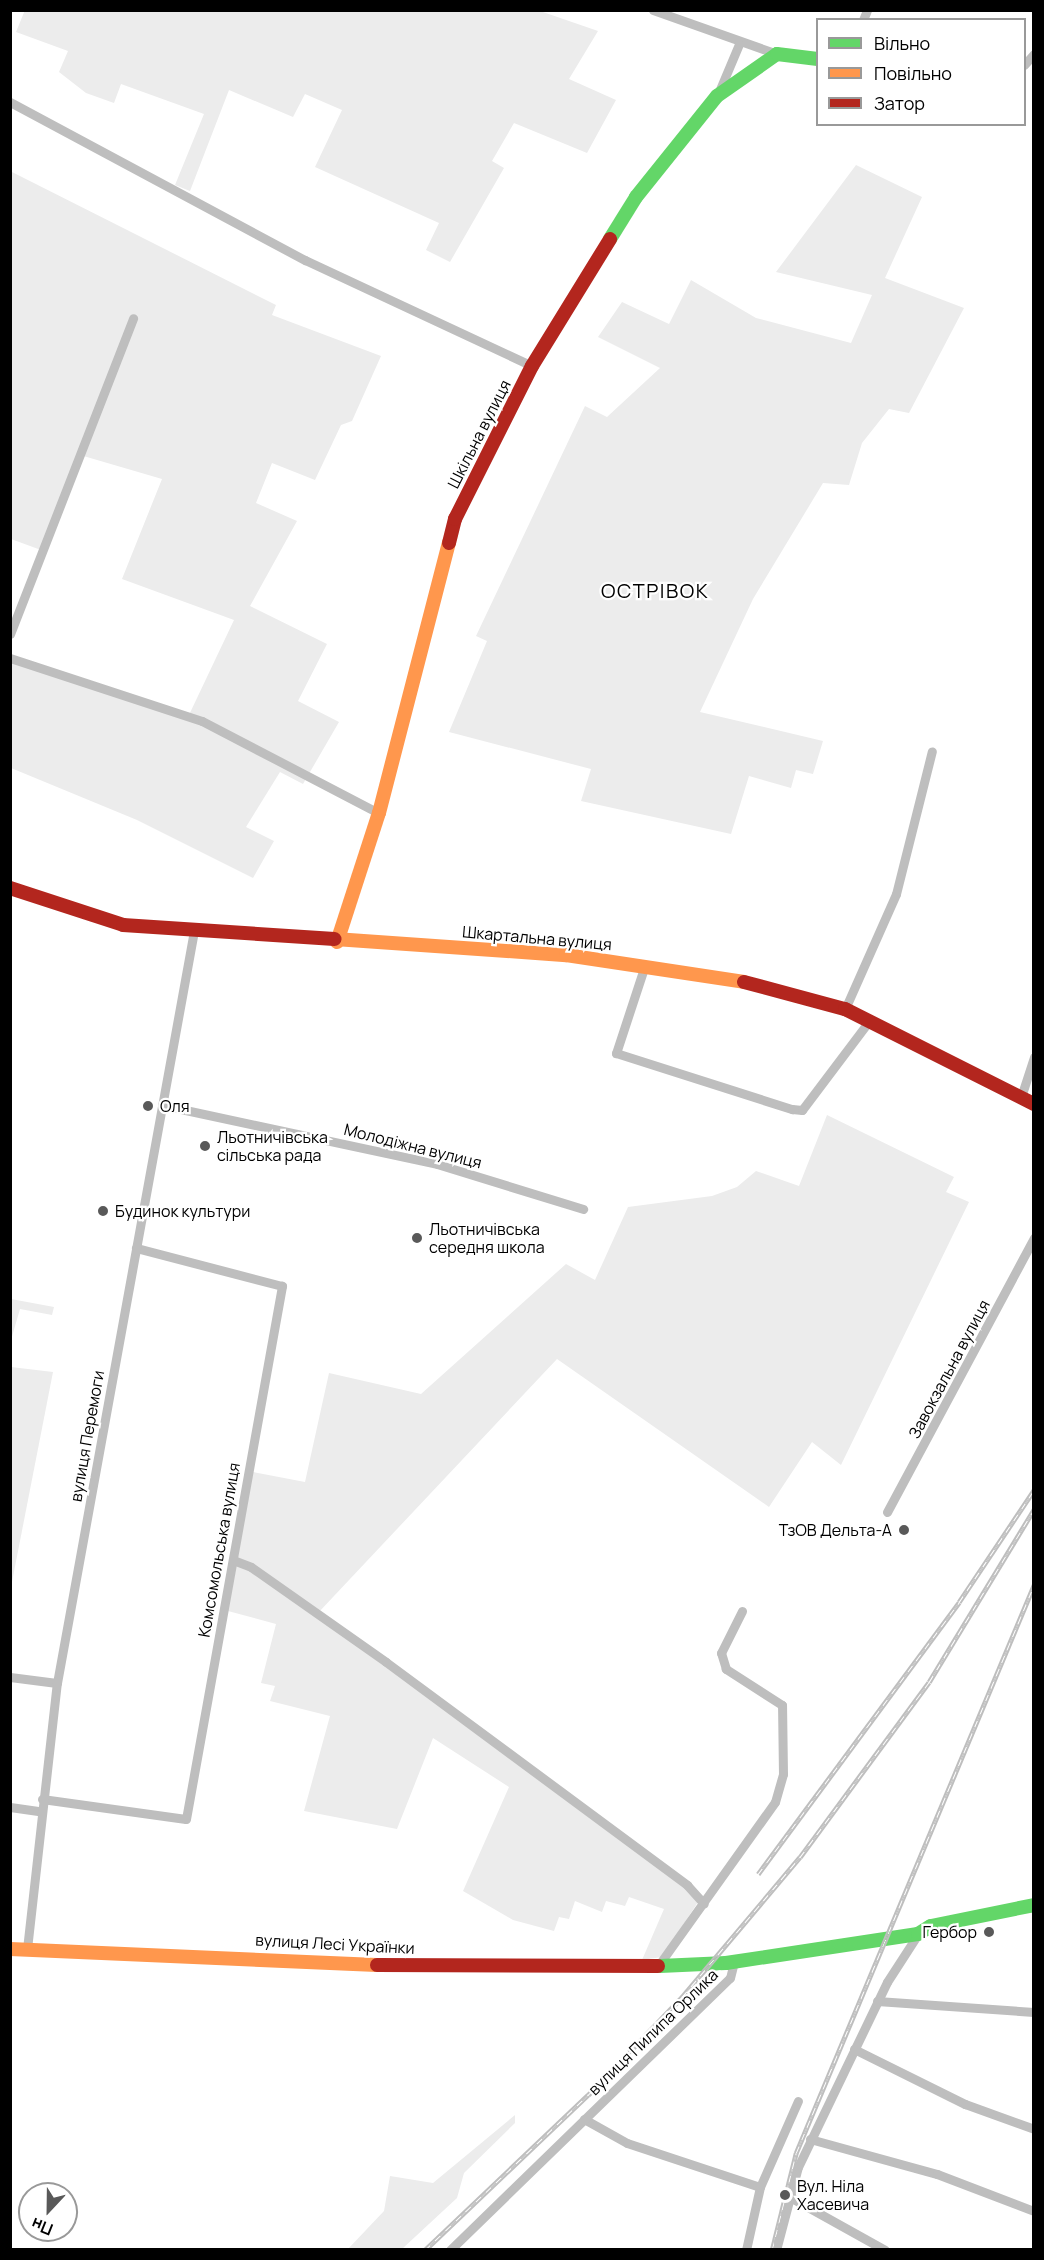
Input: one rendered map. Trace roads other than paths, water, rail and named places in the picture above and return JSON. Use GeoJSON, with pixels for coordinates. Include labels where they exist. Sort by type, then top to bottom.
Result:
{"type":"FeatureCollection","features":[{"type":"Feature","properties":{"kind":"street"},"geometry":{"type":"LineString","coordinates":[[653,10],[739,44],[777,54],[816,59]]}},
{"type":"Feature","properties":{"kind":"street"},"geometry":{"type":"LineString","coordinates":[[717,96],[739,44]]}},
{"type":"Feature","properties":{"kind":"street","name":"Шкільна вулиця"},"geometry":{"type":"LineString","coordinates":[[337,942],[379,813],[454,519],[532,366],[636,197],[717,96],[777,54]]}},
{"type":"Feature","properties":{"kind":"street"},"geometry":{"type":"LineString","coordinates":[[10,102],[305,260],[532,366]]}},
{"type":"Feature","properties":{"kind":"street"},"geometry":{"type":"LineString","coordinates":[[10,634],[133,318]]}},
{"type":"Feature","properties":{"kind":"street"},"geometry":{"type":"LineString","coordinates":[[10,658],[202,721],[379,813]]}},
{"type":"Feature","properties":{"kind":"street"},"geometry":{"type":"LineString","coordinates":[[845,1009],[896,894],[932,751]]}},
{"type":"Feature","properties":{"kind":"street","name":"Шкартальна вулиця"},"geometry":{"type":"LineString","coordinates":[[10,888],[123,925],[337,942],[478,948],[645,965],[731,978],[845,1009],[1034,1104]]}},
{"type":"Feature","properties":{"kind":"street","name":"вулиця Перемоги"},"geometry":{"type":"LineString","coordinates":[[27,1949],[40,1811],[57,1683],[194,931]]}},
{"type":"Feature","properties":{"kind":"street"},"geometry":{"type":"LineString","coordinates":[[645,965],[615,1053],[792,1110],[802,1110],[869,1021]]}},
{"type":"Feature","properties":{"kind":"street"},"geometry":{"type":"LineString","coordinates":[[1021,1097],[1034,1057]]}},
{"type":"Feature","properties":{"kind":"street","name":"Молодіжна вулиця"},"geometry":{"type":"LineString","coordinates":[[162,1105],[437,1164],[584,1209]]}},
{"type":"Feature","properties":{"kind":"street","name":"Завокзальна вулиця"},"geometry":{"type":"LineString","coordinates":[[887,1512],[1034,1238]]}},
{"type":"Feature","properties":{"kind":"street","name":"Комсомольська вулиця"},"geometry":{"type":"LineString","coordinates":[[42,1799],[186,1819],[282,1286],[136,1248]]}},
{"type":"Feature","properties":{"kind":"street"},"geometry":{"type":"LineString","coordinates":[[233,1560],[251,1567],[386,1662],[687,1885],[704,1904]]}},
{"type":"Feature","properties":{"kind":"street"},"geometry":{"type":"LineString","coordinates":[[659,1966],[776,1802],[783,1774],[782,1705],[726,1669],[721,1653],[742,1611]]}},
{"type":"Feature","properties":{"kind":"street"},"geometry":{"type":"LineString","coordinates":[[10,1677],[57,1683]]}},
{"type":"Feature","properties":{"kind":"street"},"geometry":{"type":"LineString","coordinates":[[10,1807],[40,1811]]}},
{"type":"Feature","properties":{"kind":"street","name":"вулиця Лесі Українки"},"geometry":{"type":"LineString","coordinates":[[10,1949],[465,1967],[659,1966],[730,1962],[918,1934],[931,1926],[1034,1905]]}},
{"type":"Feature","properties":{"kind":"street"},"geometry":{"type":"LineString","coordinates":[[776,2250],[788,2196],[810,2139],[877,2001],[918,1934]]}},
{"type":"Feature","properties":{"kind":"street","name":"вулиця Пилипа Орлика"},"geometry":{"type":"LineString","coordinates":[[450,2250],[730,1978],[730,1962]]}},
{"type":"Feature","properties":{"kind":"street"},"geometry":{"type":"LineString","coordinates":[[877,2001],[1034,2012]]}},
{"type":"Feature","properties":{"kind":"street"},"geometry":{"type":"LineString","coordinates":[[854,2049],[965,2104],[1034,2129]]}},
{"type":"Feature","properties":{"kind":"street"},"geometry":{"type":"LineString","coordinates":[[746,2250],[760,2187],[798,2101]]}},
{"type":"Feature","properties":{"kind":"street","name":"вулиця Пилипа Орлика"},"geometry":{"type":"LineString","coordinates":[[584,2119],[627,2143],[760,2187]]}},
{"type":"Feature","properties":{"kind":"street"},"geometry":{"type":"LineString","coordinates":[[810,2139],[937,2174],[1034,2211]]}},
{"type":"Feature","properties":{"kind":"street"},"geometry":{"type":"LineString","coordinates":[[788,2196],[885,2250]]}},
{"type":"Feature","properties":{"kind":"railway"},"geometry":{"type":"LineString","coordinates":[[758,1874],[959,1602],[1034,1490]]}},
{"type":"Feature","properties":{"kind":"railway"},"geometry":{"type":"LineString","coordinates":[[425,2250],[588,2095],[682,1997],[800,1857],[929,1682],[1034,1509]]}},
{"type":"Feature","properties":{"kind":"railway"},"geometry":{"type":"LineString","coordinates":[[772,2250],[796,2153],[1034,1585]]}},
{"type":"Feature","properties":{"kind":"place","name":"Оля"},"geometry":{"type":"Point","coordinates":[148,1106]}},
{"type":"Feature","properties":{"kind":"place","name":"Льотничівська сільська рада"},"geometry":{"type":"Point","coordinates":[205,1146]}},
{"type":"Feature","properties":{"kind":"place","name":"Будинок культури"},"geometry":{"type":"Point","coordinates":[103,1211]}},
{"type":"Feature","properties":{"kind":"place","name":"Льотничівська середня школа"},"geometry":{"type":"Point","coordinates":[417,1238]}},
{"type":"Feature","properties":{"kind":"place","name":"ТзОВ Дельта-А"},"geometry":{"type":"Point","coordinates":[904,1530]}},
{"type":"Feature","properties":{"kind":"place","name":"Гербор"},"geometry":{"type":"Point","coordinates":[989,1932]}},
{"type":"Feature","properties":{"kind":"place","name":"Вул. Ніла Хасевича"},"geometry":{"type":"Point","coordinates":[785,2195]}},
{"type":"Feature","properties":{"kind":"district","name":"ОСТРІВОК"},"geometry":{"type":"Point","coordinates":[655,590]}}]}
